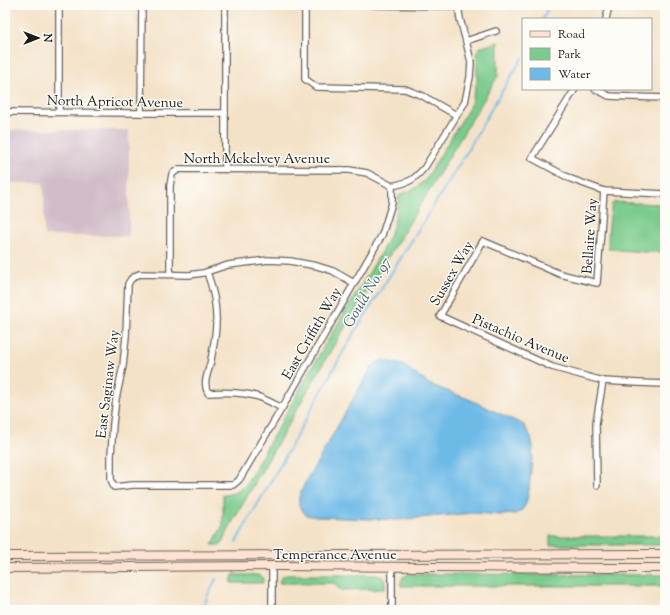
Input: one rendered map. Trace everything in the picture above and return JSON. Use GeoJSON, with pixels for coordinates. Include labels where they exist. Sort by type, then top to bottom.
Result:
{"type":"FeatureCollection","features":[{"type":"Feature","properties":{"kind":"main road"},"geometry":{"type":"LineString","coordinates":[[272,566],[282,559],[333,559],[344,554]]}},
{"type":"Feature","properties":{"kind":"main road","name":"Temperance Avenue"},"geometry":{"type":"LineString","coordinates":[[5,556],[665,554]]}},
{"type":"Feature","properties":{"kind":"main road","name":"Temperance Avenue"},"geometry":{"type":"LineString","coordinates":[[5,568],[272,566],[665,568]]}},
{"type":"Feature","properties":{"kind":"street"},"geometry":{"type":"LineString","coordinates":[[58,5],[59,112]]}},
{"type":"Feature","properties":{"kind":"street"},"geometry":{"type":"LineString","coordinates":[[141,114],[142,5]]}},
{"type":"Feature","properties":{"kind":"street"},"geometry":{"type":"LineString","coordinates":[[225,5],[225,169]]}},
{"type":"Feature","properties":{"kind":"street"},"geometry":{"type":"LineString","coordinates":[[305,5],[304,79],[316,87],[405,89],[423,96],[456,115]]}},
{"type":"Feature","properties":{"kind":"street"},"geometry":{"type":"LineString","coordinates":[[374,5],[458,6],[471,62],[470,77],[465,102],[425,167],[418,176],[408,183],[392,186]]}},
{"type":"Feature","properties":{"kind":"street"},"geometry":{"type":"LineString","coordinates":[[606,18],[609,5]]}},
{"type":"Feature","properties":{"kind":"street"},"geometry":{"type":"LineString","coordinates":[[466,41],[496,31]]}},
{"type":"Feature","properties":{"kind":"street"},"geometry":{"type":"LineString","coordinates":[[574,90],[532,158],[571,179],[604,192],[665,194]]}},
{"type":"Feature","properties":{"kind":"street"},"geometry":{"type":"LineString","coordinates":[[597,90],[608,96],[665,98]]}},
{"type":"Feature","properties":{"kind":"street","name":"North Apricot Avenue"},"geometry":{"type":"LineString","coordinates":[[5,112],[225,114]]}},
{"type":"Feature","properties":{"kind":"street","name":"North Mckelvey Avenue"},"geometry":{"type":"LineString","coordinates":[[170,274],[170,186],[172,174],[179,168],[349,170],[367,173],[392,186]]}},
{"type":"Feature","properties":{"kind":"street","name":"East Criffith Way"},"geometry":{"type":"LineString","coordinates":[[233,485],[241,477],[382,235],[392,203],[392,186]]}},
{"type":"Feature","properties":{"kind":"street","name":"Bellaire Way"},"geometry":{"type":"LineString","coordinates":[[483,241],[560,274],[597,283],[604,192]]}},
{"type":"Feature","properties":{"kind":"street","name":"Sussex Way"},"geometry":{"type":"LineString","coordinates":[[440,316],[483,241]]}},
{"type":"Feature","properties":{"kind":"street"},"geometry":{"type":"LineString","coordinates":[[170,274],[189,275],[207,272],[228,265],[268,260],[290,261],[317,266],[333,271],[354,283]]}},
{"type":"Feature","properties":{"kind":"street"},"geometry":{"type":"LineString","coordinates":[[207,272],[216,305],[216,324],[211,362],[206,379],[206,390],[208,393],[226,392],[258,397],[282,408]]}},
{"type":"Feature","properties":{"kind":"street","name":"East Saginaw Way"},"geometry":{"type":"LineString","coordinates":[[170,274],[140,274],[131,279],[128,284],[123,366],[116,399],[113,424],[111,479],[114,486],[233,485]]}},
{"type":"Feature","properties":{"kind":"street","name":"Pistachio Avenue"},"geometry":{"type":"LineString","coordinates":[[440,316],[552,367],[603,381],[665,384]]}},
{"type":"Feature","properties":{"kind":"street"},"geometry":{"type":"LineString","coordinates":[[596,485],[596,423],[603,381]]}},
{"type":"Feature","properties":{"kind":"street"},"geometry":{"type":"LineString","coordinates":[[272,566],[272,610]]}},
{"type":"Feature","properties":{"kind":"street"},"geometry":{"type":"LineString","coordinates":[[392,567],[392,610]]}},
{"type":"Feature","properties":{"kind":"shaded area"},"geometry":{"type":"Polygon","coordinates":[[[5,130],[129,130],[129,236],[44,236],[44,183],[5,183],[5,130]]]}},
{"type":"Feature","properties":{"kind":"green space"},"geometry":{"type":"Polygon","coordinates":[[[498,42],[498,76],[331,350],[232,523],[221,545],[212,545],[223,525],[223,495],[236,492],[246,484],[326,343],[381,253],[393,227],[399,196],[417,187],[426,179],[469,108],[477,82],[476,54],[479,48],[498,42]]]}},
{"type":"Feature","properties":{"kind":"green space"},"geometry":{"type":"Polygon","coordinates":[[[615,202],[665,204],[665,252],[608,249],[610,215],[612,204],[615,202]]]}},
{"type":"Feature","properties":{"kind":"green space"},"geometry":{"type":"Polygon","coordinates":[[[550,536],[665,536],[665,545],[550,545],[550,536]]]}},
{"type":"Feature","properties":{"kind":"green space"},"geometry":{"type":"Polygon","coordinates":[[[409,574],[665,575],[665,586],[401,586],[402,578],[409,574]]]}},
{"type":"Feature","properties":{"kind":"green space"},"geometry":{"type":"Polygon","coordinates":[[[233,575],[258,575],[263,578],[263,583],[231,583],[233,575]]]}},
{"type":"Feature","properties":{"kind":"green space"},"geometry":{"type":"Polygon","coordinates":[[[286,575],[376,575],[383,577],[385,589],[340,590],[334,583],[279,583],[281,577],[286,575]]]}},
{"type":"Feature","properties":{"kind":"water"},"geometry":{"type":"Polygon","coordinates":[[[383,360],[403,365],[429,384],[471,400],[524,425],[531,437],[533,447],[529,490],[526,504],[521,511],[515,514],[501,515],[473,513],[396,520],[318,517],[306,515],[299,506],[299,497],[304,485],[371,368],[377,362],[383,360]]]}},
{"type":"Feature","properties":{"kind":"waterway","name":"Gould No. 97"},"geometry":{"type":"LineString","coordinates":[[543,18],[549,5]]}},
{"type":"Feature","properties":{"kind":"waterway","name":"Gould No. 97"},"geometry":{"type":"LineString","coordinates":[[236,542],[351,338],[465,155],[522,59]]}},
{"type":"Feature","properties":{"kind":"waterway","name":"Gould No. 97"},"geometry":{"type":"LineString","coordinates":[[203,610],[207,597],[216,579]]}}]}
